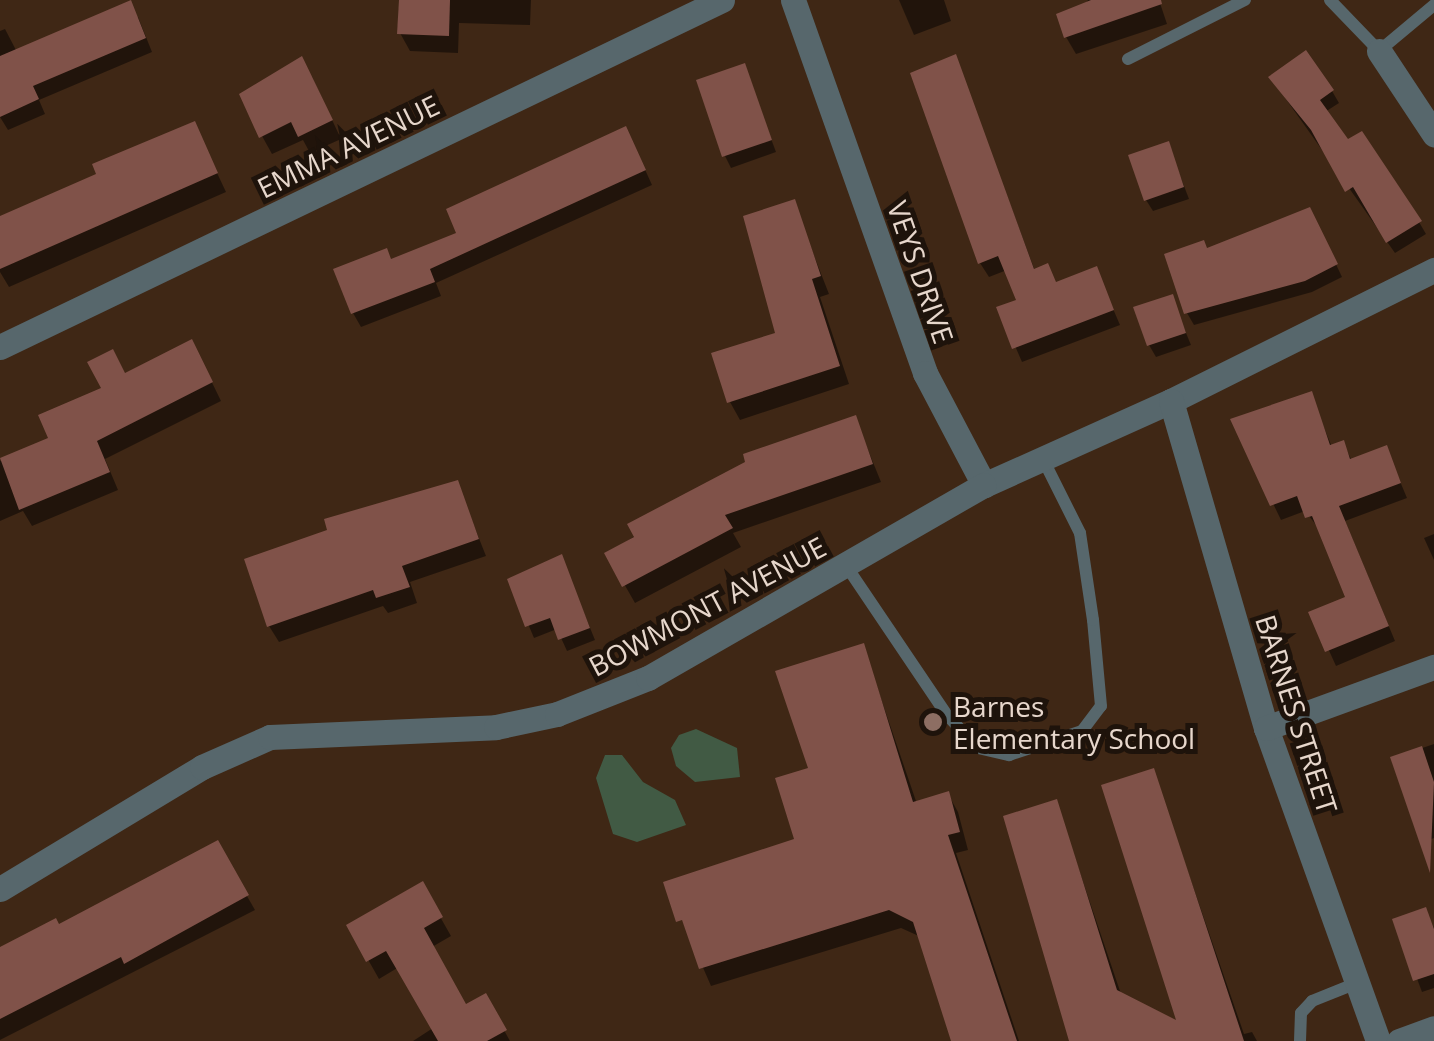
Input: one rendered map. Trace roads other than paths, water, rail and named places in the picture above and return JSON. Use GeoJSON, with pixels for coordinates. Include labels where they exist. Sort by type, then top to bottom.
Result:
{"type":"FeatureCollection","features":[{"type":"Feature","properties":{"kind":"street","name":"EMMA AVENUE"},"geometry":{"type":"LineString","coordinates":[[0,347],[722,0]]}},
{"type":"Feature","properties":{"kind":"street","name":"VEYS DRIVE"},"geometry":{"type":"LineString","coordinates":[[793,0],[924,373],[984,485]]}},
{"type":"Feature","properties":{"kind":"street"},"geometry":{"type":"LineString","coordinates":[[1379,52],[1434,134]]}},
{"type":"Feature","properties":{"kind":"street"},"geometry":{"type":"LineString","coordinates":[[984,485],[1046,452],[1171,401],[1434,270]]}},
{"type":"Feature","properties":{"kind":"street","name":"BARNES STREET"},"geometry":{"type":"LineString","coordinates":[[1171,401],[1266,728],[1378,1041]]}},
{"type":"Feature","properties":{"kind":"street","name":"BOWMONT AVENUE"},"geometry":{"type":"LineString","coordinates":[[0,889],[202,767],[270,738],[496,727],[557,714],[648,678],[984,485]]}},
{"type":"Feature","properties":{"kind":"street"},"geometry":{"type":"LineString","coordinates":[[1266,728],[1434,667]]}},
{"type":"Feature","properties":{"kind":"street"},"geometry":{"type":"LineString","coordinates":[[1399,1041],[1434,1028]]}},
{"type":"Feature","properties":{"kind":"lane"},"geometry":{"type":"LineString","coordinates":[[1128,59],[1245,0]]}},
{"type":"Feature","properties":{"kind":"lane"},"geometry":{"type":"LineString","coordinates":[[1330,0],[1379,52],[1434,4]]}},
{"type":"Feature","properties":{"kind":"lane"},"geometry":{"type":"LineString","coordinates":[[847,567],[947,715],[978,748],[1008,755],[1082,731],[1100,706],[1093,620],[1080,533],[1046,452]]}},
{"type":"Feature","properties":{"kind":"lane"},"geometry":{"type":"LineString","coordinates":[[1300,1041],[1300,1013],[1312,1001],[1358,983]]}},
{"type":"Feature","properties":{"kind":"place","name":"Barnes Elementary School"},"geometry":{"type":"Point","coordinates":[933,722]}}]}
